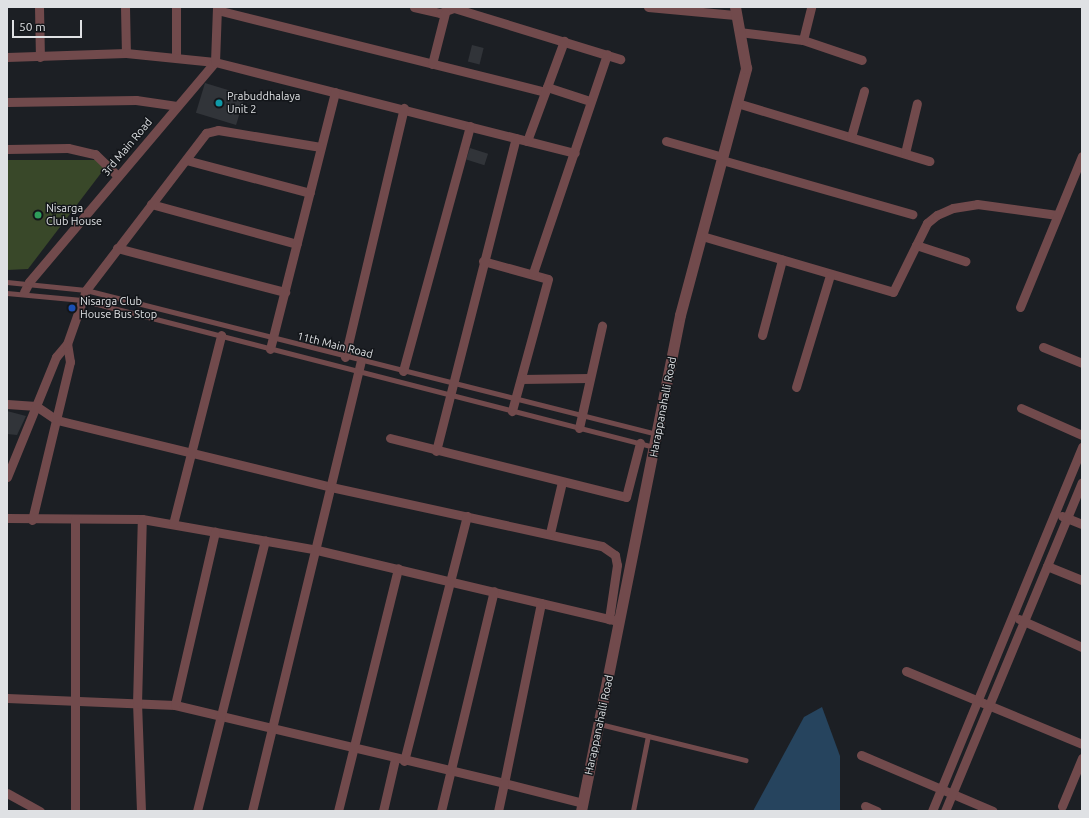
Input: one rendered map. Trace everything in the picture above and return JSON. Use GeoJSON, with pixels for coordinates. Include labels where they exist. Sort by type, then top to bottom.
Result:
{"type":"FeatureCollection","features":[{"type":"Feature","properties":{"kind":"street"},"geometry":{"type":"LineString","coordinates":[[39,7],[40,57]]}},
{"type":"Feature","properties":{"kind":"street"},"geometry":{"type":"LineString","coordinates":[[125,7],[126,53]]}},
{"type":"Feature","properties":{"kind":"street"},"geometry":{"type":"LineString","coordinates":[[176,7],[176,55]]}},
{"type":"Feature","properties":{"kind":"street"},"geometry":{"type":"LineString","coordinates":[[414,7],[445,13],[454,8],[620,59]]}},
{"type":"Feature","properties":{"kind":"street"},"geometry":{"type":"LineString","coordinates":[[648,7],[735,11]]}},
{"type":"Feature","properties":{"kind":"street"},"geometry":{"type":"LineString","coordinates":[[803,40],[810,7]]}},
{"type":"Feature","properties":{"kind":"street"},"geometry":{"type":"LineString","coordinates":[[215,62],[217,9],[432,64],[590,101]]}},
{"type":"Feature","properties":{"kind":"street","name":"Harappanahalli Road"},"geometry":{"type":"LineString","coordinates":[[582,807],[656,447],[680,315],[737,103],[746,61],[735,11]]}},
{"type":"Feature","properties":{"kind":"street"},"geometry":{"type":"LineString","coordinates":[[432,64],[445,13]]}},
{"type":"Feature","properties":{"kind":"street"},"geometry":{"type":"LineString","coordinates":[[739,32],[803,40],[862,60]]}},
{"type":"Feature","properties":{"kind":"street"},"geometry":{"type":"LineString","coordinates":[[527,141],[564,41]]}},
{"type":"Feature","properties":{"kind":"street"},"geometry":{"type":"LineString","coordinates":[[7,58],[126,53],[176,55],[215,62],[404,108],[575,153]]}},
{"type":"Feature","properties":{"kind":"street"},"geometry":{"type":"LineString","coordinates":[[533,273],[575,153],[590,101],[607,54]]}},
{"type":"Feature","properties":{"kind":"street","name":"3rd Main Road"},"geometry":{"type":"LineString","coordinates":[[24,292],[29,282],[215,62]]}},
{"type":"Feature","properties":{"kind":"street"},"geometry":{"type":"LineString","coordinates":[[851,137],[864,91]]}},
{"type":"Feature","properties":{"kind":"street"},"geometry":{"type":"LineString","coordinates":[[270,349],[335,92]]}},
{"type":"Feature","properties":{"kind":"street"},"geometry":{"type":"LineString","coordinates":[[7,102],[136,100],[177,106]]}},
{"type":"Feature","properties":{"kind":"street"},"geometry":{"type":"LineString","coordinates":[[737,103],[929,161]]}},
{"type":"Feature","properties":{"kind":"street"},"geometry":{"type":"LineString","coordinates":[[905,154],[917,103]]}},
{"type":"Feature","properties":{"kind":"street"},"geometry":{"type":"LineString","coordinates":[[345,357],[404,108]]}},
{"type":"Feature","properties":{"kind":"street"},"geometry":{"type":"LineString","coordinates":[[403,371],[470,126]]}},
{"type":"Feature","properties":{"kind":"street"},"geometry":{"type":"LineString","coordinates":[[7,477],[10,461],[36,406],[56,357],[67,344],[86,290],[151,204],[212,130],[321,147]]}},
{"type":"Feature","properties":{"kind":"street"},"geometry":{"type":"LineString","coordinates":[[436,451],[483,261],[516,138]]}},
{"type":"Feature","properties":{"kind":"street"},"geometry":{"type":"LineString","coordinates":[[666,141],[912,214]]}},
{"type":"Feature","properties":{"kind":"street"},"geometry":{"type":"LineString","coordinates":[[7,149],[68,148],[95,154],[118,176]]}},
{"type":"Feature","properties":{"kind":"street"},"geometry":{"type":"LineString","coordinates":[[1020,307],[1082,156]]}},
{"type":"Feature","properties":{"kind":"street"},"geometry":{"type":"LineString","coordinates":[[186,160],[310,193]]}},
{"type":"Feature","properties":{"kind":"street"},"geometry":{"type":"LineString","coordinates":[[151,204],[297,244]]}},
{"type":"Feature","properties":{"kind":"street"},"geometry":{"type":"LineString","coordinates":[[702,236],[830,275],[893,292],[927,222],[953,208],[977,204],[1057,215]]}},
{"type":"Feature","properties":{"kind":"street"},"geometry":{"type":"LineString","coordinates":[[916,245],[965,261]]}},
{"type":"Feature","properties":{"kind":"street"},"geometry":{"type":"LineString","coordinates":[[117,248],[284,292]]}},
{"type":"Feature","properties":{"kind":"street"},"geometry":{"type":"LineString","coordinates":[[762,335],[782,260]]}},
{"type":"Feature","properties":{"kind":"street"},"geometry":{"type":"LineString","coordinates":[[483,261],[546,276],[549,282],[512,411]]}},
{"type":"Feature","properties":{"kind":"street"},"geometry":{"type":"LineString","coordinates":[[796,386],[830,275]]}},
{"type":"Feature","properties":{"kind":"street"},"geometry":{"type":"LineString","coordinates":[[579,428],[580,415],[602,326]]}},
{"type":"Feature","properties":{"kind":"street"},"geometry":{"type":"LineString","coordinates":[[173,524],[221,335]]}},
{"type":"Feature","properties":{"kind":"street"},"geometry":{"type":"LineString","coordinates":[[32,520],[70,362],[67,344]]}},
{"type":"Feature","properties":{"kind":"street"},"geometry":{"type":"LineString","coordinates":[[1043,347],[1082,362]]}},
{"type":"Feature","properties":{"kind":"street"},"geometry":{"type":"LineString","coordinates":[[252,811],[317,550],[357,372],[361,361]]}},
{"type":"Feature","properties":{"kind":"street"},"geometry":{"type":"LineString","coordinates":[[521,379],[589,378]]}},
{"type":"Feature","properties":{"kind":"street"},"geometry":{"type":"LineString","coordinates":[[7,404],[36,406],[57,420],[331,487],[550,533],[602,546],[615,555],[616,581],[609,619]]}},
{"type":"Feature","properties":{"kind":"street"},"geometry":{"type":"LineString","coordinates":[[1021,408],[1082,435]]}},
{"type":"Feature","properties":{"kind":"street"},"geometry":{"type":"LineString","coordinates":[[390,438],[436,451],[626,497],[640,443]]}},
{"type":"Feature","properties":{"kind":"street"},"geometry":{"type":"LineString","coordinates":[[932,811],[940,788],[978,701],[1082,447]]}},
{"type":"Feature","properties":{"kind":"street"},"geometry":{"type":"LineString","coordinates":[[550,533],[562,482]]}},
{"type":"Feature","properties":{"kind":"street"},"geometry":{"type":"LineString","coordinates":[[945,811],[987,706],[1082,482]]}},
{"type":"Feature","properties":{"kind":"street"},"geometry":{"type":"LineString","coordinates":[[1055,512],[1082,524]]}},
{"type":"Feature","properties":{"kind":"street"},"geometry":{"type":"LineString","coordinates":[[383,811],[400,760],[448,580],[467,516]]}},
{"type":"Feature","properties":{"kind":"street"},"geometry":{"type":"LineString","coordinates":[[7,518],[32,520],[142,519],[173,524],[317,550],[621,622]]}},
{"type":"Feature","properties":{"kind":"street"},"geometry":{"type":"LineString","coordinates":[[75,519],[75,811]]}},
{"type":"Feature","properties":{"kind":"street"},"geometry":{"type":"LineString","coordinates":[[141,811],[137,704],[142,519]]}},
{"type":"Feature","properties":{"kind":"street"},"geometry":{"type":"LineString","coordinates":[[175,706],[215,532]]}},
{"type":"Feature","properties":{"kind":"street"},"geometry":{"type":"LineString","coordinates":[[197,811],[265,540]]}},
{"type":"Feature","properties":{"kind":"street"},"geometry":{"type":"LineString","coordinates":[[1047,566],[1082,580]]}},
{"type":"Feature","properties":{"kind":"street"},"geometry":{"type":"LineString","coordinates":[[338,811],[398,568]]}},
{"type":"Feature","properties":{"kind":"street"},"geometry":{"type":"LineString","coordinates":[[441,811],[494,591]]}},
{"type":"Feature","properties":{"kind":"street"},"geometry":{"type":"LineString","coordinates":[[498,811],[541,603]]}},
{"type":"Feature","properties":{"kind":"street"},"geometry":{"type":"LineString","coordinates":[[1012,617],[1082,647]]}},
{"type":"Feature","properties":{"kind":"street"},"geometry":{"type":"LineString","coordinates":[[906,671],[987,706],[1082,744]]}},
{"type":"Feature","properties":{"kind":"street"},"geometry":{"type":"LineString","coordinates":[[7,698],[76,700],[175,706],[272,731],[504,783],[582,807]]}},
{"type":"Feature","properties":{"kind":"street"},"geometry":{"type":"LineString","coordinates":[[861,755],[993,811]]}},
{"type":"Feature","properties":{"kind":"street"},"geometry":{"type":"LineString","coordinates":[[1062,806],[1082,758]]}},
{"type":"Feature","properties":{"kind":"street"},"geometry":{"type":"LineString","coordinates":[[7,793],[40,811]]}},
{"type":"Feature","properties":{"kind":"street"},"geometry":{"type":"LineString","coordinates":[[865,806],[878,811]]}},
{"type":"Feature","properties":{"kind":"lane","name":"11th Main Road"},"geometry":{"type":"LineString","coordinates":[[7,282],[29,282],[86,290],[345,357],[658,434]]}},
{"type":"Feature","properties":{"kind":"lane","name":"11th Main Road"},"geometry":{"type":"LineString","coordinates":[[7,293],[24,292],[82,300],[221,335],[450,396],[656,447]]}},
{"type":"Feature","properties":{"kind":"lane"},"geometry":{"type":"LineString","coordinates":[[600,724],[746,760]]}},
{"type":"Feature","properties":{"kind":"lane"},"geometry":{"type":"LineString","coordinates":[[633,811],[648,736]]}},
{"type":"Feature","properties":{"kind":"green space","name":"Nisarga Club House"},"geometry":{"type":"Polygon","coordinates":[[[7,160],[111,160],[28,269],[7,270],[7,160]]]}},
{"type":"Feature","properties":{"kind":"water"},"geometry":{"type":"Polygon","coordinates":[[[822,707],[840,756],[840,811],[753,811],[804,717],[822,707]]]}},
{"type":"Feature","properties":{"kind":"building"},"geometry":{"type":"Polygon","coordinates":[[[472,45],[484,48],[480,64],[468,61],[472,45]]]}},
{"type":"Feature","properties":{"kind":"building","name":"Prabuddhalaya Unit 2"},"geometry":{"type":"Polygon","coordinates":[[[205,83],[245,95],[236,125],[196,113],[205,83]]]}},
{"type":"Feature","properties":{"kind":"building"},"geometry":{"type":"Polygon","coordinates":[[[470,148],[488,154],[484,165],[466,159],[470,148]]]}},
{"type":"Feature","properties":{"kind":"building"},"geometry":{"type":"Polygon","coordinates":[[[7,411],[26,416],[17,435],[7,434],[7,411]]]}},
{"type":"Feature","properties":{"kind":"place","name":"Prabuddhalaya Unit 2"},"geometry":{"type":"Point","coordinates":[219,103]}},
{"type":"Feature","properties":{"kind":"place","name":"Nisarga Club House"},"geometry":{"type":"Point","coordinates":[38,215]}},
{"type":"Feature","properties":{"kind":"place","name":"Nisarga Club House Bus Stop"},"geometry":{"type":"Point","coordinates":[72,308]}}]}
